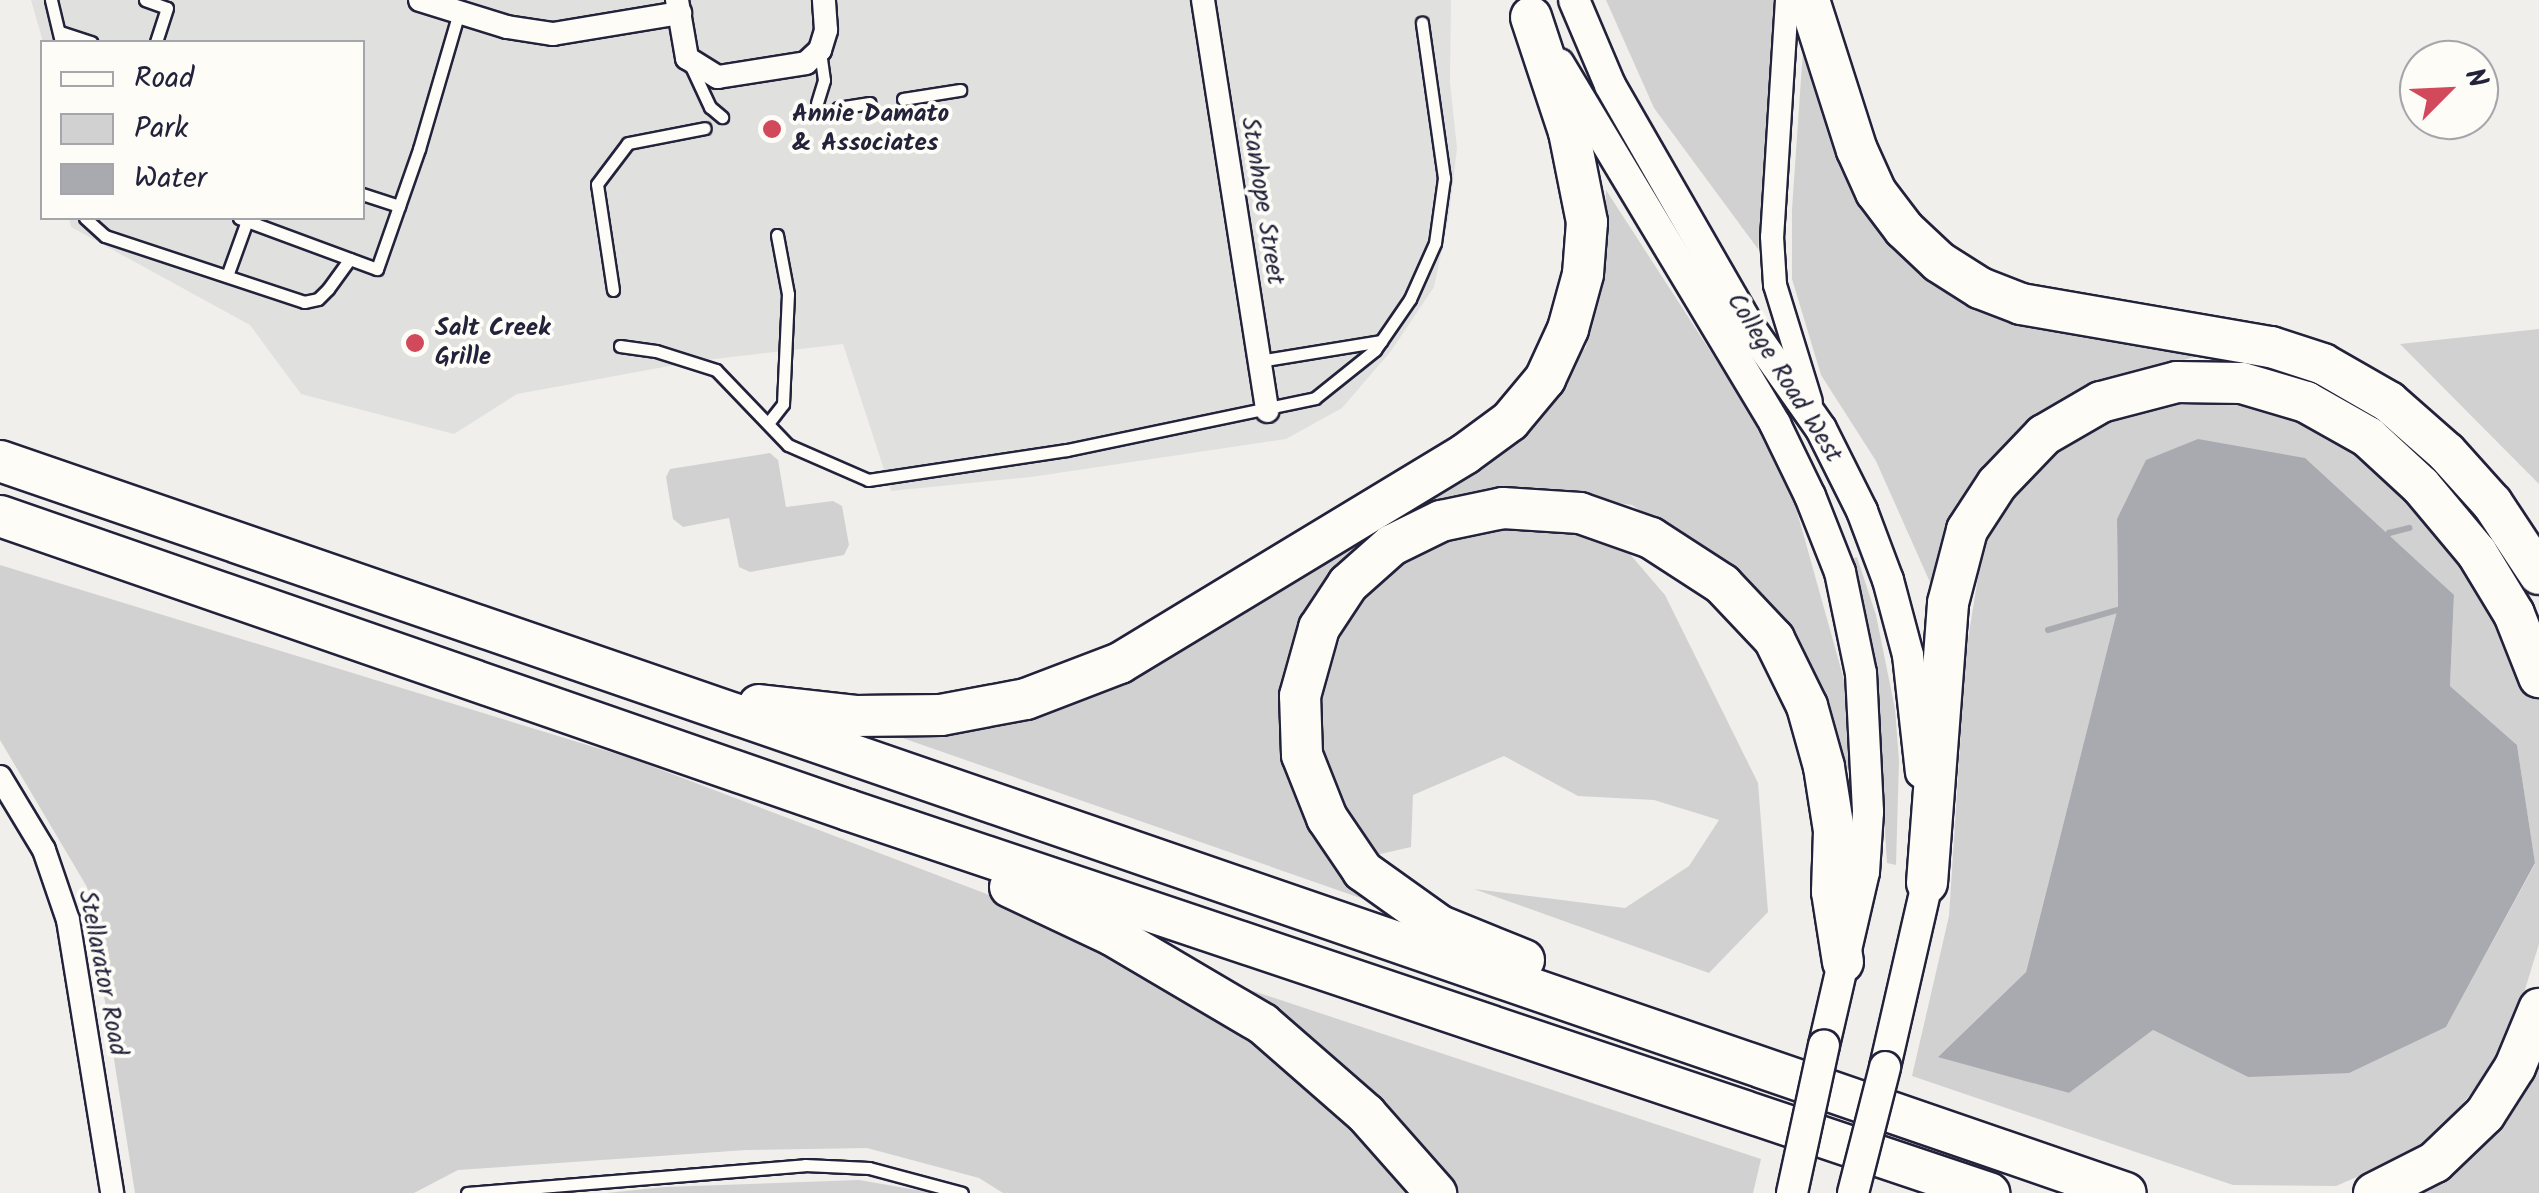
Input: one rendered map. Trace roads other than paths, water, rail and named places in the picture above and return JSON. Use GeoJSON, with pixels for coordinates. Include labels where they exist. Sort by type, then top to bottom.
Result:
{"type":"FeatureCollection","features":[{"type":"Feature","properties":{"kind":"highway"},"geometry":{"type":"LineString","coordinates":[[1809,0],[1857,150],[1876,192],[1904,229],[1938,262],[1980,288],[2022,304],[2271,347],[2323,364],[2388,402],[2446,452],[2492,502],[2539,574]]}},
{"type":"Feature","properties":{"kind":"highway"},"geometry":{"type":"LineString","coordinates":[[700,699],[855,716],[941,715],[1026,699],[1120,663],[1466,454],[1510,421],[1545,379],[1568,329],[1583,274],[1587,222],[1568,132],[1528,8]]}},
{"type":"Feature","properties":{"kind":"highway"},"geometry":{"type":"LineString","coordinates":[[1927,883],[1948,602],[1968,530],[1998,484],[2044,435],[2101,402],[2177,382],[2242,383],[2306,402],[2368,437],[2421,486],[2477,553],[2514,614],[2539,676]]}},
{"type":"Feature","properties":{"kind":"highway"},"geometry":{"type":"LineString","coordinates":[[0,461],[2126,1193]]}},
{"type":"Feature","properties":{"kind":"highway"},"geometry":{"type":"LineString","coordinates":[[1650,1030],[1530,962],[1440,926],[1363,871],[1327,818],[1302,755],[1300,696],[1320,628],[1348,584],[1392,544],[1441,520],[1502,508],[1580,513],[1651,538],[1722,584],[1774,639],[1807,706],[1824,767],[1834,831],[1832,892],[1842,962]]}},
{"type":"Feature","properties":{"kind":"highway"},"geometry":{"type":"LineString","coordinates":[[6,521],[1953,1186],[1989,1193]]}},
{"type":"Feature","properties":{"kind":"highway"},"geometry":{"type":"LineString","coordinates":[[848,810],[1112,935],[1263,1024],[1366,1114],[1436,1193]]}},
{"type":"Feature","properties":{"kind":"highway"},"geometry":{"type":"LineString","coordinates":[[2374,1193],[2435,1162],[2485,1114],[2515,1067],[2539,1009]]}},
{"type":"Feature","properties":{"kind":"street"},"geometry":{"type":"LineString","coordinates":[[420,0],[506,28],[552,34],[679,6],[687,58],[718,77],[806,63],[820,50],[826,30],[824,0]]}},
{"type":"Feature","properties":{"kind":"street","name":"Stanhope Street"},"geometry":{"type":"LineString","coordinates":[[1203,0],[1267,411]]}},
{"type":"Feature","properties":{"kind":"street","name":"College Road West"},"geometry":{"type":"LineString","coordinates":[[1574,0],[1610,85],[1731,296],[1821,429],[1862,511],[1888,580],[1908,655],[1920,740],[1927,883],[1853,1193]]}},
{"type":"Feature","properties":{"kind":"street"},"geometry":{"type":"LineString","coordinates":[[1787,0],[1772,237],[1774,285],[1786,334],[1821,429]]}},
{"type":"Feature","properties":{"kind":"street","name":"College Road West"},"geometry":{"type":"LineString","coordinates":[[1528,8],[1775,424],[1810,496],[1840,572],[1860,673],[1868,812],[1864,872],[1792,1193]]}},
{"type":"Feature","properties":{"kind":"street","name":"Stellarator Road"},"geometry":{"type":"LineString","coordinates":[[0,778],[44,850],[68,920],[112,1193]]}},
{"type":"Feature","properties":{"kind":"lane"},"geometry":{"type":"LineString","coordinates":[[50,0],[61,37]]}},
{"type":"Feature","properties":{"kind":"lane"},"geometry":{"type":"LineString","coordinates":[[146,0],[167,8],[157,40]]}},
{"type":"Feature","properties":{"kind":"lane"},"geometry":{"type":"LineString","coordinates":[[250,220],[377,268],[458,12]]}},
{"type":"Feature","properties":{"kind":"lane"},"geometry":{"type":"LineString","coordinates":[[620,346],[656,351],[716,370],[788,445],[868,480],[1050,453],[1315,398],[1381,341],[1410,298],[1435,243],[1444,178],[1422,23]]}},
{"type":"Feature","properties":{"kind":"lane"},"geometry":{"type":"LineString","coordinates":[[817,102],[824,80],[820,50]]}},
{"type":"Feature","properties":{"kind":"lane"},"geometry":{"type":"LineString","coordinates":[[687,58],[710,107],[722,118]]}},
{"type":"Feature","properties":{"kind":"lane"},"geometry":{"type":"LineString","coordinates":[[903,99],[960,90]]}},
{"type":"Feature","properties":{"kind":"lane"},"geometry":{"type":"LineString","coordinates":[[843,107],[870,103]]}},
{"type":"Feature","properties":{"kind":"lane"},"geometry":{"type":"LineString","coordinates":[[612,290],[597,184],[628,143],[705,128]]}},
{"type":"Feature","properties":{"kind":"lane"},"geometry":{"type":"LineString","coordinates":[[365,195],[399,206]]}},
{"type":"Feature","properties":{"kind":"lane"},"geometry":{"type":"LineString","coordinates":[[87,220],[105,236],[304,302],[318,299],[350,258]]}},
{"type":"Feature","properties":{"kind":"lane"},"geometry":{"type":"LineString","coordinates":[[227,276],[244,220]]}},
{"type":"Feature","properties":{"kind":"lane"},"geometry":{"type":"LineString","coordinates":[[769,422],[783,404],[787,312],[777,235]]}},
{"type":"Feature","properties":{"kind":"lane"},"geometry":{"type":"LineString","coordinates":[[1258,361],[1381,341]]}},
{"type":"Feature","properties":{"kind":"lane"},"geometry":{"type":"LineString","coordinates":[[467,1193],[604,1186],[805,1165],[869,1168],[931,1181],[962,1193]]}},
{"type":"Feature","properties":{"kind":"water"},"geometry":{"type":"Polygon","coordinates":[[[2198,439],[2305,458],[2454,595],[2450,686],[2517,745],[2535,863],[2446,1027],[2349,1073],[2248,1077],[2153,1030],[2069,1093],[1938,1057],[2026,972],[2118,607],[2117,519],[2146,460],[2198,439]]]}},
{"type":"Feature","properties":{"kind":"waterway"},"geometry":{"type":"LineString","coordinates":[[2384,540],[2389,533],[2409,528]]}},
{"type":"Feature","properties":{"kind":"waterway"},"geometry":{"type":"LineString","coordinates":[[2048,630],[2124,608]]}},
{"type":"Feature","properties":{"kind":"place","name":"Annie Damato & Associates"},"geometry":{"type":"Point","coordinates":[772,129]}},
{"type":"Feature","properties":{"kind":"place","name":"Salt Creek Grille"},"geometry":{"type":"Point","coordinates":[415,343]}}]}
